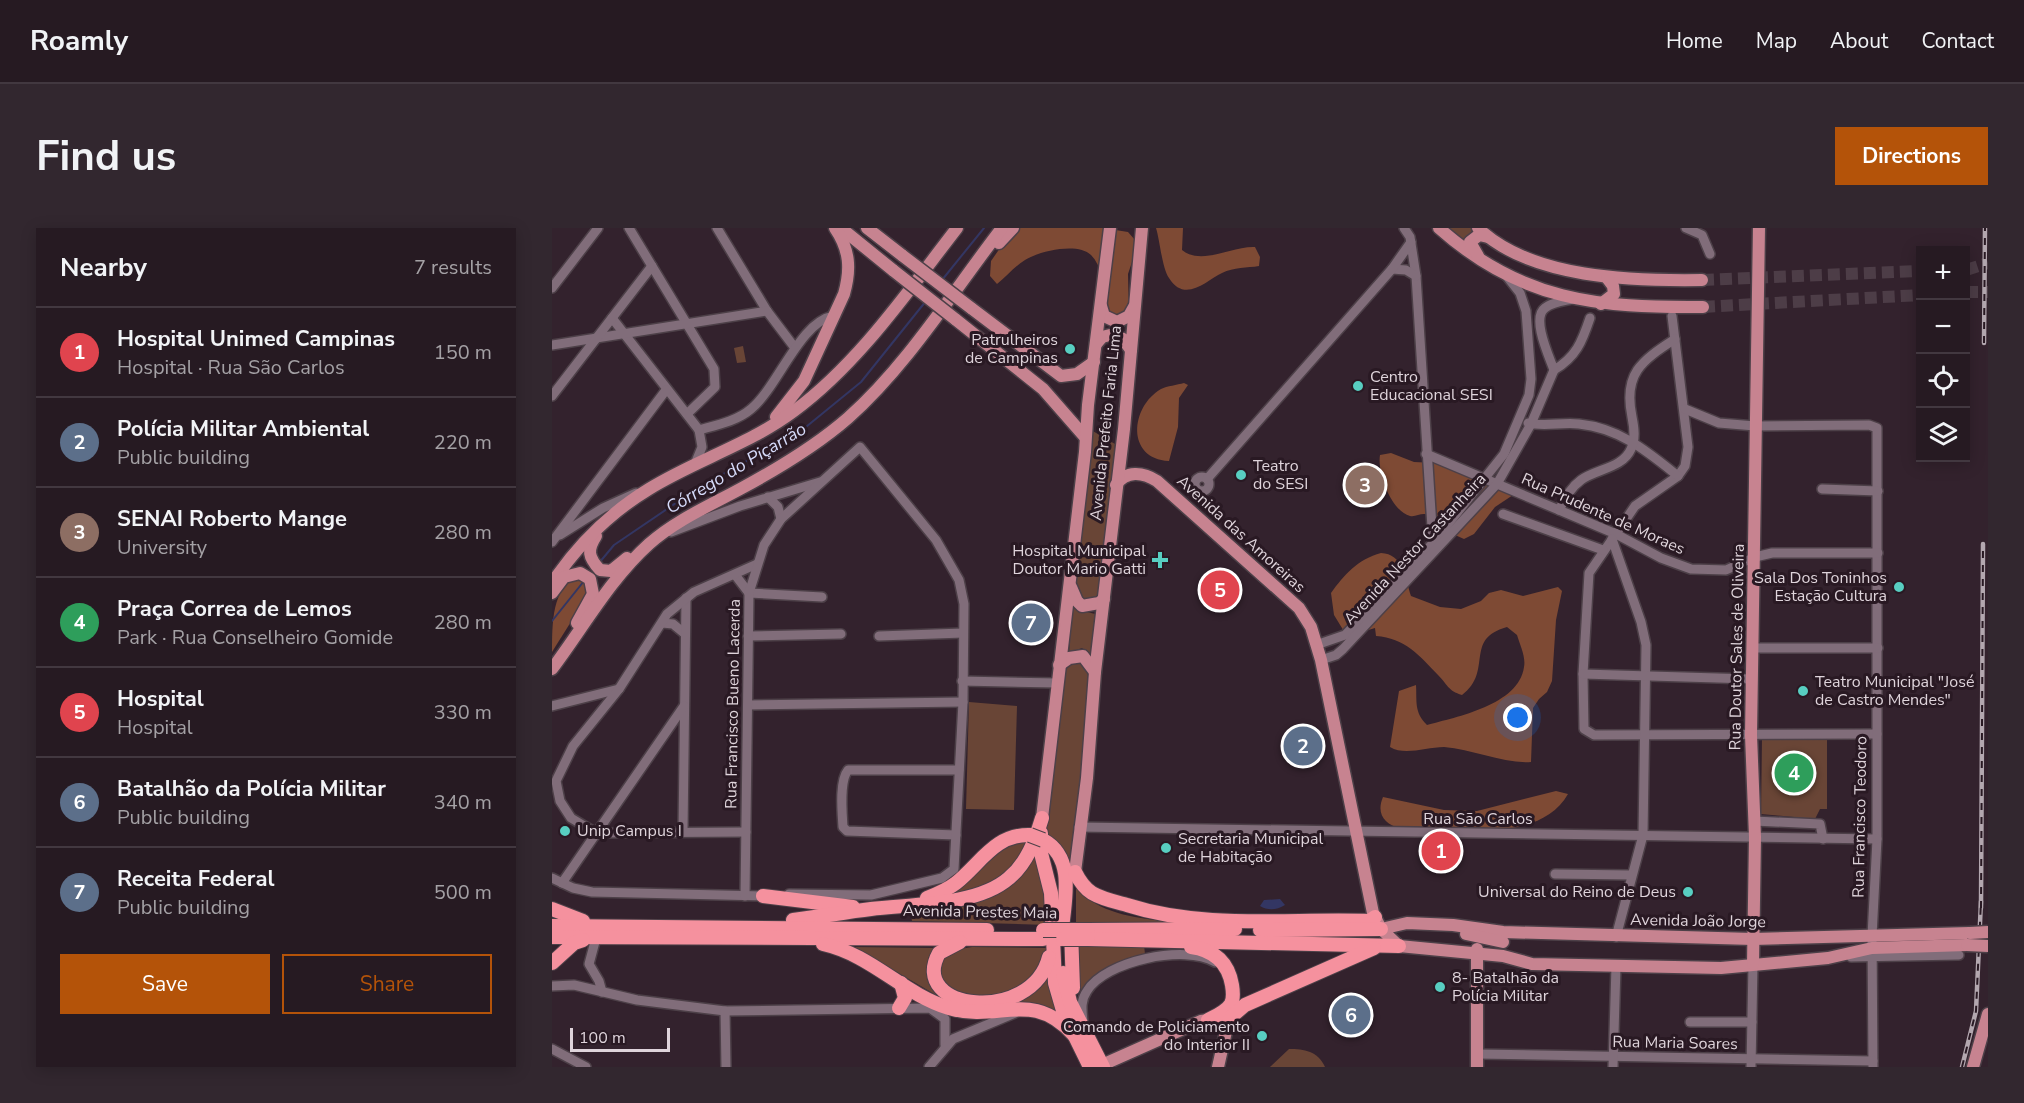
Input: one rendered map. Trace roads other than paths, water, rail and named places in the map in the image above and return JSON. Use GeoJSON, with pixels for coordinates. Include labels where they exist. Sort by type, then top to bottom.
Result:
{"type":"FeatureCollection","features":[{"type":"Feature","properties":{"kind":"highway"},"geometry":{"type":"LineString","coordinates":[[718,926],[793,920],[975,896],[998,887],[1019,868],[1035,842],[1042,819]]}},
{"type":"Feature","properties":{"kind":"highway"},"geometry":{"type":"LineString","coordinates":[[972,939],[944,949],[934,963],[937,982],[944,993],[954,999],[1008,1000],[1023,994],[1044,974],[1051,893],[1040,840],[1042,819]]}},
{"type":"Feature","properties":{"kind":"highway"},"geometry":{"type":"LineString","coordinates":[[905,906],[946,889],[1006,838],[1036,837],[1055,848],[1064,866],[1062,966],[1065,984],[1076,1014]]}},
{"type":"Feature","properties":{"kind":"highway"},"geometry":{"type":"LineString","coordinates":[[1075,872],[1070,955],[1078,1031]]}},
{"type":"Feature","properties":{"kind":"highway"},"geometry":{"type":"LineString","coordinates":[[1075,872],[1093,894],[1176,917],[1225,921],[1370,921],[1378,923]]}},
{"type":"Feature","properties":{"kind":"highway"},"geometry":{"type":"LineString","coordinates":[[763,896],[870,909]]}},
{"type":"Feature","properties":{"kind":"highway"},"geometry":{"type":"LineString","coordinates":[[552,909],[578,920],[630,926]]}},
{"type":"Feature","properties":{"kind":"highway","name":"Avenida Prestes Maia"},"geometry":{"type":"LineString","coordinates":[[552,937],[1046,938],[1378,923]]}},
{"type":"Feature","properties":{"kind":"highway","name":"Avenida Prestes Maia"},"geometry":{"type":"LineString","coordinates":[[552,926],[718,926],[1046,938]]}},
{"type":"Feature","properties":{"kind":"highway","name":"Avenida Prestes Maia"},"geometry":{"type":"LineString","coordinates":[[1088,935],[1148,940],[1304,942],[1376,947]]}},
{"type":"Feature","properties":{"kind":"highway"},"geometry":{"type":"LineString","coordinates":[[552,963],[573,943],[595,938]]}},
{"type":"Feature","properties":{"kind":"highway"},"geometry":{"type":"LineString","coordinates":[[1046,938],[1055,983],[1098,1066]]}},
{"type":"Feature","properties":{"kind":"highway"},"geometry":{"type":"LineString","coordinates":[[782,939],[820,944],[852,952],[939,1004],[962,1011],[1023,1010],[1052,1015],[1078,1031]]}},
{"type":"Feature","properties":{"kind":"highway"},"geometry":{"type":"LineString","coordinates":[[1148,940],[1156,944],[1208,951],[1221,959],[1229,971],[1233,988],[1230,1005],[1208,1020]]}},
{"type":"Feature","properties":{"kind":"highway","name":"Avenida João Jorge"},"geometry":{"type":"LineString","coordinates":[[1376,947],[1399,946]]}},
{"type":"Feature","properties":{"kind":"highway"},"geometry":{"type":"LineString","coordinates":[[1227,1027],[1232,1016],[1239,1009],[1376,947]]}},
{"type":"Feature","properties":{"kind":"highway"},"geometry":{"type":"LineString","coordinates":[[899,1008],[905,998],[901,982]]}},
{"type":"Feature","properties":{"kind":"highway"},"geometry":{"type":"LineString","coordinates":[[1233,988],[1244,999],[1256,1001]]}},
{"type":"Feature","properties":{"kind":"main road"},"geometry":{"type":"LineString","coordinates":[[756,435],[780,414],[804,381],[844,294],[849,264],[848,250],[835,228]]}},
{"type":"Feature","properties":{"kind":"main road"},"geometry":{"type":"LineString","coordinates":[[841,228],[1043,389],[1085,436]]}},
{"type":"Feature","properties":{"kind":"main road"},"geometry":{"type":"LineString","coordinates":[[867,228],[1061,376],[1077,374],[1094,362]]}},
{"type":"Feature","properties":{"kind":"main road"},"geometry":{"type":"LineString","coordinates":[[552,583],[571,555],[603,524],[648,489],[756,435],[795,411],[832,379],[876,330],[957,228]]}},
{"type":"Feature","properties":{"kind":"main road"},"geometry":{"type":"LineString","coordinates":[[552,593],[564,577],[611,571],[637,550],[710,505],[779,468],[839,425],[861,405],[922,335],[1004,228]]}},
{"type":"Feature","properties":{"kind":"main road"},"geometry":{"type":"LineString","coordinates":[[960,285],[1013,228]]}},
{"type":"Feature","properties":{"kind":"main road"},"geometry":{"type":"LineString","coordinates":[[1102,228],[1109,253]]}},
{"type":"Feature","properties":{"kind":"main road","name":"Avenida Prefeito Faria Lima"},"geometry":{"type":"LineString","coordinates":[[1042,819],[1085,436],[1109,253],[1110,228]]}},
{"type":"Feature","properties":{"kind":"main road","name":"Avenida Prefeito Faria Lima"},"geometry":{"type":"LineString","coordinates":[[1075,872],[1087,778],[1095,672],[1136,303],[1142,228]]}},
{"type":"Feature","properties":{"kind":"main road"},"geometry":{"type":"LineString","coordinates":[[1439,228],[1459,246],[1505,274],[1573,299],[1601,304],[1703,307]]}},
{"type":"Feature","properties":{"kind":"main road","name":"Rua Doutor Sales de Oliveira"},"geometry":{"type":"LineString","coordinates":[[1753,943],[1755,837],[1751,679],[1755,557],[1759,228]]}},
{"type":"Feature","properties":{"kind":"main road"},"geometry":{"type":"LineString","coordinates":[[1482,261],[1470,246],[1470,242],[1483,232],[1509,249],[1556,267],[1607,278],[1702,280]]}},
{"type":"Feature","properties":{"kind":"main road"},"geometry":{"type":"LineString","coordinates":[[1601,304],[1614,294],[1613,286],[1607,278]]}},
{"type":"Feature","properties":{"kind":"main road"},"geometry":{"type":"LineString","coordinates":[[1101,305],[1104,316],[1117,322],[1129,316],[1136,303]]}},
{"type":"Feature","properties":{"kind":"main road"},"geometry":{"type":"LineString","coordinates":[[1096,344],[1102,337],[1114,334],[1123,339],[1131,350]]}},
{"type":"Feature","properties":{"kind":"main road","name":"Avenida das Amoreiras"},"geometry":{"type":"LineString","coordinates":[[1116,485],[1122,477],[1129,474],[1144,475],[1157,481],[1299,608],[1311,627],[1321,660],[1358,833]]}},
{"type":"Feature","properties":{"kind":"main road"},"geometry":{"type":"LineString","coordinates":[[552,669],[555,657],[592,598],[594,589],[590,574],[591,544],[603,524]]}},
{"type":"Feature","properties":{"kind":"main road"},"geometry":{"type":"LineString","coordinates":[[552,669],[622,572],[653,541]]}},
{"type":"Feature","properties":{"kind":"main road"},"geometry":{"type":"LineString","coordinates":[[1070,583],[1073,594],[1082,606],[1099,603],[1104,599]]}},
{"type":"Feature","properties":{"kind":"main road"},"geometry":{"type":"LineString","coordinates":[[1059,665],[1068,658],[1083,656],[1095,672]]}},
{"type":"Feature","properties":{"kind":"main road"},"geometry":{"type":"LineString","coordinates":[[1358,833],[1378,923],[1399,946]]}},
{"type":"Feature","properties":{"kind":"main road","name":"Avenida Prestes Maia"},"geometry":{"type":"LineString","coordinates":[[1378,923],[1407,923]]}},
{"type":"Feature","properties":{"kind":"main road","name":"Avenida João Jorge"},"geometry":{"type":"LineString","coordinates":[[1407,923],[1503,932],[1872,947],[1968,939],[1988,932]]}},
{"type":"Feature","properties":{"kind":"main road"},"geometry":{"type":"LineString","coordinates":[[1433,924],[1503,942]]}},
{"type":"Feature","properties":{"kind":"main road","name":"Avenida João Jorge"},"geometry":{"type":"LineString","coordinates":[[1968,939],[1988,946]]}},
{"type":"Feature","properties":{"kind":"main road","name":"Avenida João Jorge"},"geometry":{"type":"LineString","coordinates":[[1753,943],[1759,963]]}},
{"type":"Feature","properties":{"kind":"main road","name":"Avenida João Jorge"},"geometry":{"type":"LineString","coordinates":[[1399,946],[1477,951],[1532,964],[1721,968],[1828,958],[1872,947]]}},
{"type":"Feature","properties":{"kind":"main road"},"geometry":{"type":"LineString","coordinates":[[1477,951],[1477,1061]]}},
{"type":"Feature","properties":{"kind":"main road"},"geometry":{"type":"LineString","coordinates":[[1532,964],[1551,958]]}},
{"type":"Feature","properties":{"kind":"main road"},"geometry":{"type":"LineString","coordinates":[[1973,1067],[1988,1014]]}},
{"type":"Feature","properties":{"kind":"main road"},"geometry":{"type":"LineString","coordinates":[[1098,1066],[1208,1020],[1221,1021],[1227,1027],[1218,1067]]}},
{"type":"Feature","properties":{"kind":"street"},"geometry":{"type":"LineString","coordinates":[[552,288],[598,228]]}},
{"type":"Feature","properties":{"kind":"street"},"geometry":{"type":"LineString","coordinates":[[629,228],[714,369],[717,379],[715,387],[687,414]]}},
{"type":"Feature","properties":{"kind":"street"},"geometry":{"type":"LineString","coordinates":[[717,228],[767,311],[795,348]]}},
{"type":"Feature","properties":{"kind":"street"},"geometry":{"type":"LineString","coordinates":[[874,228],[892,247]]}},
{"type":"Feature","properties":{"kind":"street"},"geometry":{"type":"LineString","coordinates":[[1404,228],[1411,242],[1415,262],[1433,543]]}},
{"type":"Feature","properties":{"kind":"street"},"geometry":{"type":"LineString","coordinates":[[1686,228],[1702,235],[1710,254]]}},
{"type":"Feature","properties":{"kind":"street"},"geometry":{"type":"LineString","coordinates":[[1207,479],[1392,269],[1411,242]]}},
{"type":"Feature","properties":{"kind":"street"},"geometry":{"type":"LineString","coordinates":[[1401,257],[1415,262]]}},
{"type":"Feature","properties":{"kind":"street"},"geometry":{"type":"LineString","coordinates":[[552,396],[652,266]]}},
{"type":"Feature","properties":{"kind":"street"},"geometry":{"type":"LineString","coordinates":[[1392,269],[1406,270],[1416,276]]}},
{"type":"Feature","properties":{"kind":"street","name":"Avenida Nestor Castanheira"},"geometry":{"type":"LineString","coordinates":[[1316,645],[1342,637],[1433,543],[1504,454],[1520,421],[1530,387],[1528,327],[1520,293],[1505,274]]}},
{"type":"Feature","properties":{"kind":"street"},"geometry":{"type":"LineString","coordinates":[[1573,299],[1548,306],[1539,316],[1539,325],[1554,370],[1569,362],[1575,355],[1582,344],[1590,318]]}},
{"type":"Feature","properties":{"kind":"street"},"geometry":{"type":"LineString","coordinates":[[552,345],[767,311]]}},
{"type":"Feature","properties":{"kind":"street"},"geometry":{"type":"LineString","coordinates":[[699,430],[729,422],[750,410],[782,372],[795,348],[819,322],[834,316]]}},
{"type":"Feature","properties":{"kind":"street"},"geometry":{"type":"LineString","coordinates":[[1672,316],[1688,447],[1685,466],[1678,476],[1635,506],[1589,573],[1586,585],[1583,674],[1584,729],[1594,735],[1645,736],[1877,734]]}},
{"type":"Feature","properties":{"kind":"street"},"geometry":{"type":"LineString","coordinates":[[612,318],[699,430],[702,447],[695,464]]}},
{"type":"Feature","properties":{"kind":"street"},"geometry":{"type":"LineString","coordinates":[[1559,510],[1575,485],[1594,472],[1622,460],[1631,451],[1634,441],[1628,401],[1631,380],[1646,358],[1675,339]]}},
{"type":"Feature","properties":{"kind":"street","name":"Avenida Nestor Castanheira"},"geometry":{"type":"LineString","coordinates":[[1321,660],[1336,655],[1343,649],[1497,484],[1531,424],[1554,370]]}},
{"type":"Feature","properties":{"kind":"street"},"geometry":{"type":"LineString","coordinates":[[554,537],[666,390]]}},
{"type":"Feature","properties":{"kind":"street"},"geometry":{"type":"LineString","coordinates":[[1684,409],[1719,423],[1755,426]]}},
{"type":"Feature","properties":{"kind":"street"},"geometry":{"type":"LineString","coordinates":[[1520,421],[1531,424],[1579,423],[1634,441],[1678,476]]}},
{"type":"Feature","properties":{"kind":"street","name":"Rua Francisco Teodoro"},"geometry":{"type":"LineString","coordinates":[[1755,426],[1874,426],[1877,428],[1877,839],[1872,947],[1873,1064]]}},
{"type":"Feature","properties":{"kind":"street","name":"Rua Francisco Bueno Lacerda"},"geometry":{"type":"LineString","coordinates":[[745,896],[749,593],[764,545],[781,519],[860,447],[936,540],[950,561],[959,580],[964,604],[963,633]]}},
{"type":"Feature","properties":{"kind":"street","name":"Rua Prudente de Moraes"},"geometry":{"type":"LineString","coordinates":[[1426,454],[1486,478],[1661,558],[1691,569],[1726,570],[1755,557],[1772,553],[1878,553]]}},
{"type":"Feature","properties":{"kind":"street"},"geometry":{"type":"LineString","coordinates":[[653,541],[768,497],[823,482]]}},
{"type":"Feature","properties":{"kind":"street"},"geometry":{"type":"LineString","coordinates":[[554,537],[603,508],[648,489]]}},
{"type":"Feature","properties":{"kind":"street"},"geometry":{"type":"LineString","coordinates":[[1822,489],[1878,492]]}},
{"type":"Feature","properties":{"kind":"street"},"geometry":{"type":"LineString","coordinates":[[768,497],[778,507],[781,519]]}},
{"type":"Feature","properties":{"kind":"street"},"geometry":{"type":"LineString","coordinates":[[1503,514],[1603,550]]}},
{"type":"Feature","properties":{"kind":"street"},"geometry":{"type":"LineString","coordinates":[[1614,536],[1644,633],[1646,675],[1643,835],[1616,937]]}},
{"type":"Feature","properties":{"kind":"street"},"geometry":{"type":"LineString","coordinates":[[746,832],[596,833],[571,818],[560,801],[556,781],[565,758],[619,689],[667,614],[686,598],[757,564]]}},
{"type":"Feature","properties":{"kind":"street"},"geometry":{"type":"LineString","coordinates":[[736,576],[749,593],[822,597]]}},
{"type":"Feature","properties":{"kind":"street"},"geometry":{"type":"LineString","coordinates":[[683,832],[686,598]]}},
{"type":"Feature","properties":{"kind":"street"},"geometry":{"type":"LineString","coordinates":[[662,623],[674,624],[684,633]]}},
{"type":"Feature","properties":{"kind":"street"},"geometry":{"type":"LineString","coordinates":[[552,878],[592,892],[763,896],[871,895],[942,878],[954,869],[955,860],[963,702],[963,633],[879,636]]}},
{"type":"Feature","properties":{"kind":"street"},"geometry":{"type":"LineString","coordinates":[[748,636],[841,634]]}},
{"type":"Feature","properties":{"kind":"street"},"geometry":{"type":"LineString","coordinates":[[1752,648],[1878,648]]}},
{"type":"Feature","properties":{"kind":"street"},"geometry":{"type":"LineString","coordinates":[[1583,674],[1751,679]]}},
{"type":"Feature","properties":{"kind":"street"},"geometry":{"type":"LineString","coordinates":[[962,681],[1057,683]]}},
{"type":"Feature","properties":{"kind":"street"},"geometry":{"type":"LineString","coordinates":[[554,704],[582,700],[619,689]]}},
{"type":"Feature","properties":{"kind":"street"},"geometry":{"type":"LineString","coordinates":[[582,700],[602,709]]}},
{"type":"Feature","properties":{"kind":"street"},"geometry":{"type":"LineString","coordinates":[[748,705],[963,702]]}},
{"type":"Feature","properties":{"kind":"street"},"geometry":{"type":"LineString","coordinates":[[562,883],[684,706]]}},
{"type":"Feature","properties":{"kind":"street"},"geometry":{"type":"LineString","coordinates":[[663,734],[677,732],[684,736]]}},
{"type":"Feature","properties":{"kind":"street"},"geometry":{"type":"LineString","coordinates":[[956,835],[847,831],[843,827],[843,801],[845,774],[851,769],[959,770]]}},
{"type":"Feature","properties":{"kind":"street"},"geometry":{"type":"LineString","coordinates":[[1754,822],[1820,824],[1823,838]]}},
{"type":"Feature","properties":{"kind":"street","name":"Rua São Carlos"},"geometry":{"type":"LineString","coordinates":[[1079,827],[1358,833],[1877,839]]}},
{"type":"Feature","properties":{"kind":"street"},"geometry":{"type":"LineString","coordinates":[[1555,874],[1631,875]]}},
{"type":"Feature","properties":{"kind":"street"},"geometry":{"type":"LineString","coordinates":[[595,938],[589,964],[599,981],[602,992]]}},
{"type":"Feature","properties":{"kind":"street","name":"Avenida João Jorge"},"geometry":{"type":"LineString","coordinates":[[1872,947],[1959,955]]}},
{"type":"Feature","properties":{"kind":"street"},"geometry":{"type":"LineString","coordinates":[[1078,1031],[1081,1007],[1088,988],[1096,980],[1136,962],[1164,955],[1194,956],[1212,960],[1229,971]]}},
{"type":"Feature","properties":{"kind":"street"},"geometry":{"type":"LineString","coordinates":[[1751,1063],[1752,1023],[1759,963]]}},
{"type":"Feature","properties":{"kind":"street"},"geometry":{"type":"LineString","coordinates":[[1613,1062],[1616,966]]}},
{"type":"Feature","properties":{"kind":"street"},"geometry":{"type":"LineString","coordinates":[[552,986],[574,985],[664,1004],[725,1011],[930,1008],[945,1019],[945,1045]]}},
{"type":"Feature","properties":{"kind":"street"},"geometry":{"type":"LineString","coordinates":[[929,1067],[945,1045],[961,1035],[1023,1010]]}},
{"type":"Feature","properties":{"kind":"street"},"geometry":{"type":"LineString","coordinates":[[725,1011],[726,1067]]}},
{"type":"Feature","properties":{"kind":"street"},"geometry":{"type":"LineString","coordinates":[[1690,1022],[1752,1023]]}},
{"type":"Feature","properties":{"kind":"street"},"geometry":{"type":"LineString","coordinates":[[552,1050],[586,1067]]}},
{"type":"Feature","properties":{"kind":"street","name":"Rua Maria Soares"},"geometry":{"type":"LineString","coordinates":[[1477,1061],[1873,1064]]}},
{"type":"Feature","properties":{"kind":"water"},"geometry":{"type":"Polygon","coordinates":[[[1280,899],[1285,905],[1279,908],[1269,909],[1260,906],[1264,900],[1280,899]]]}},
{"type":"Feature","properties":{"kind":"waterway","name":"Córrego do Piçarrão"},"geometry":{"type":"LineString","coordinates":[[942,280],[984,228]]}},
{"type":"Feature","properties":{"kind":"waterway","name":"Córrego do Piçarrão"},"geometry":{"type":"LineString","coordinates":[[599,563],[614,545],[698,488],[801,431],[861,382],[926,301]]}},
{"type":"Feature","properties":{"kind":"waterway","name":"Córrego do Piçarrão"},"geometry":{"type":"LineString","coordinates":[[552,621],[584,581]]}},
{"type":"Feature","properties":{"kind":"tunnel"},"geometry":{"type":"LineString","coordinates":[[1970,269],[1988,263]]}},
{"type":"Feature","properties":{"kind":"tunnel"},"geometry":{"type":"LineString","coordinates":[[1702,280],[1916,271]]}},
{"type":"Feature","properties":{"kind":"tunnel"},"geometry":{"type":"LineString","coordinates":[[1970,292],[1988,292]]}},
{"type":"Feature","properties":{"kind":"tunnel"},"geometry":{"type":"LineString","coordinates":[[1703,307],[1916,295]]}},
{"type":"Feature","properties":{"kind":"railway"},"geometry":{"type":"LineString","coordinates":[[1984,343],[1985,228]]}},
{"type":"Feature","properties":{"kind":"railway"},"geometry":{"type":"LineString","coordinates":[[1981,908],[1983,544]]}},
{"type":"Feature","properties":{"kind":"railway"},"geometry":{"type":"LineString","coordinates":[[1962,1067],[1976,1011],[1981,901]]}},
{"type":"Feature","properties":{"kind":"place","name":"Patrulheiros de Campinas"},"geometry":{"type":"Point","coordinates":[1070,349]}},
{"type":"Feature","properties":{"kind":"place","name":"Centro Educacional SESI"},"geometry":{"type":"Point","coordinates":[1358,386]}},
{"type":"Feature","properties":{"kind":"place","name":"Teatro do SESI"},"geometry":{"type":"Point","coordinates":[1241,475]}},
{"type":"Feature","properties":{"kind":"place","name":"SENAI Roberto Mange"},"geometry":{"type":"Point","coordinates":[1365,485]}},
{"type":"Feature","properties":{"kind":"place","name":"Hospital Municipal Doutor Mario Gatti"},"geometry":{"type":"Point","coordinates":[1160,560]}},
{"type":"Feature","properties":{"kind":"place","name":"Sala Dos Toninhos Estação Cultura"},"geometry":{"type":"Point","coordinates":[1899,587]}},
{"type":"Feature","properties":{"kind":"place","name":"Hospital"},"geometry":{"type":"Point","coordinates":[1220,590]}},
{"type":"Feature","properties":{"kind":"place","name":"Receita Federal"},"geometry":{"type":"Point","coordinates":[1031,623]}},
{"type":"Feature","properties":{"kind":"place","name":"Teatro Municipal \"José de Castro Mendes\""},"geometry":{"type":"Point","coordinates":[1803,691]}},
{"type":"Feature","properties":{"kind":"place","name":"Polícia Militar Ambiental"},"geometry":{"type":"Point","coordinates":[1303,746]}},
{"type":"Feature","properties":{"kind":"place","name":"Praça Correa de Lemos"},"geometry":{"type":"Point","coordinates":[1794,773]}},
{"type":"Feature","properties":{"kind":"place","name":"Unip Campus I"},"geometry":{"type":"Point","coordinates":[565,831]}},
{"type":"Feature","properties":{"kind":"place","name":"Secretaria Municipal de Habitação"},"geometry":{"type":"Point","coordinates":[1166,848]}},
{"type":"Feature","properties":{"kind":"place","name":"Hospital Unimed Campinas"},"geometry":{"type":"Point","coordinates":[1441,851]}},
{"type":"Feature","properties":{"kind":"place","name":"Universal do Reino de Deus"},"geometry":{"type":"Point","coordinates":[1688,892]}},
{"type":"Feature","properties":{"kind":"place","name":"8- Batalhão da Polícia Militar"},"geometry":{"type":"Point","coordinates":[1440,987]}},
{"type":"Feature","properties":{"kind":"place","name":"Batalhão da Polícia Militar"},"geometry":{"type":"Point","coordinates":[1351,1015]}},
{"type":"Feature","properties":{"kind":"place","name":"Comando de Policiamento do Interior II"},"geometry":{"type":"Point","coordinates":[1262,1036]}}]}
